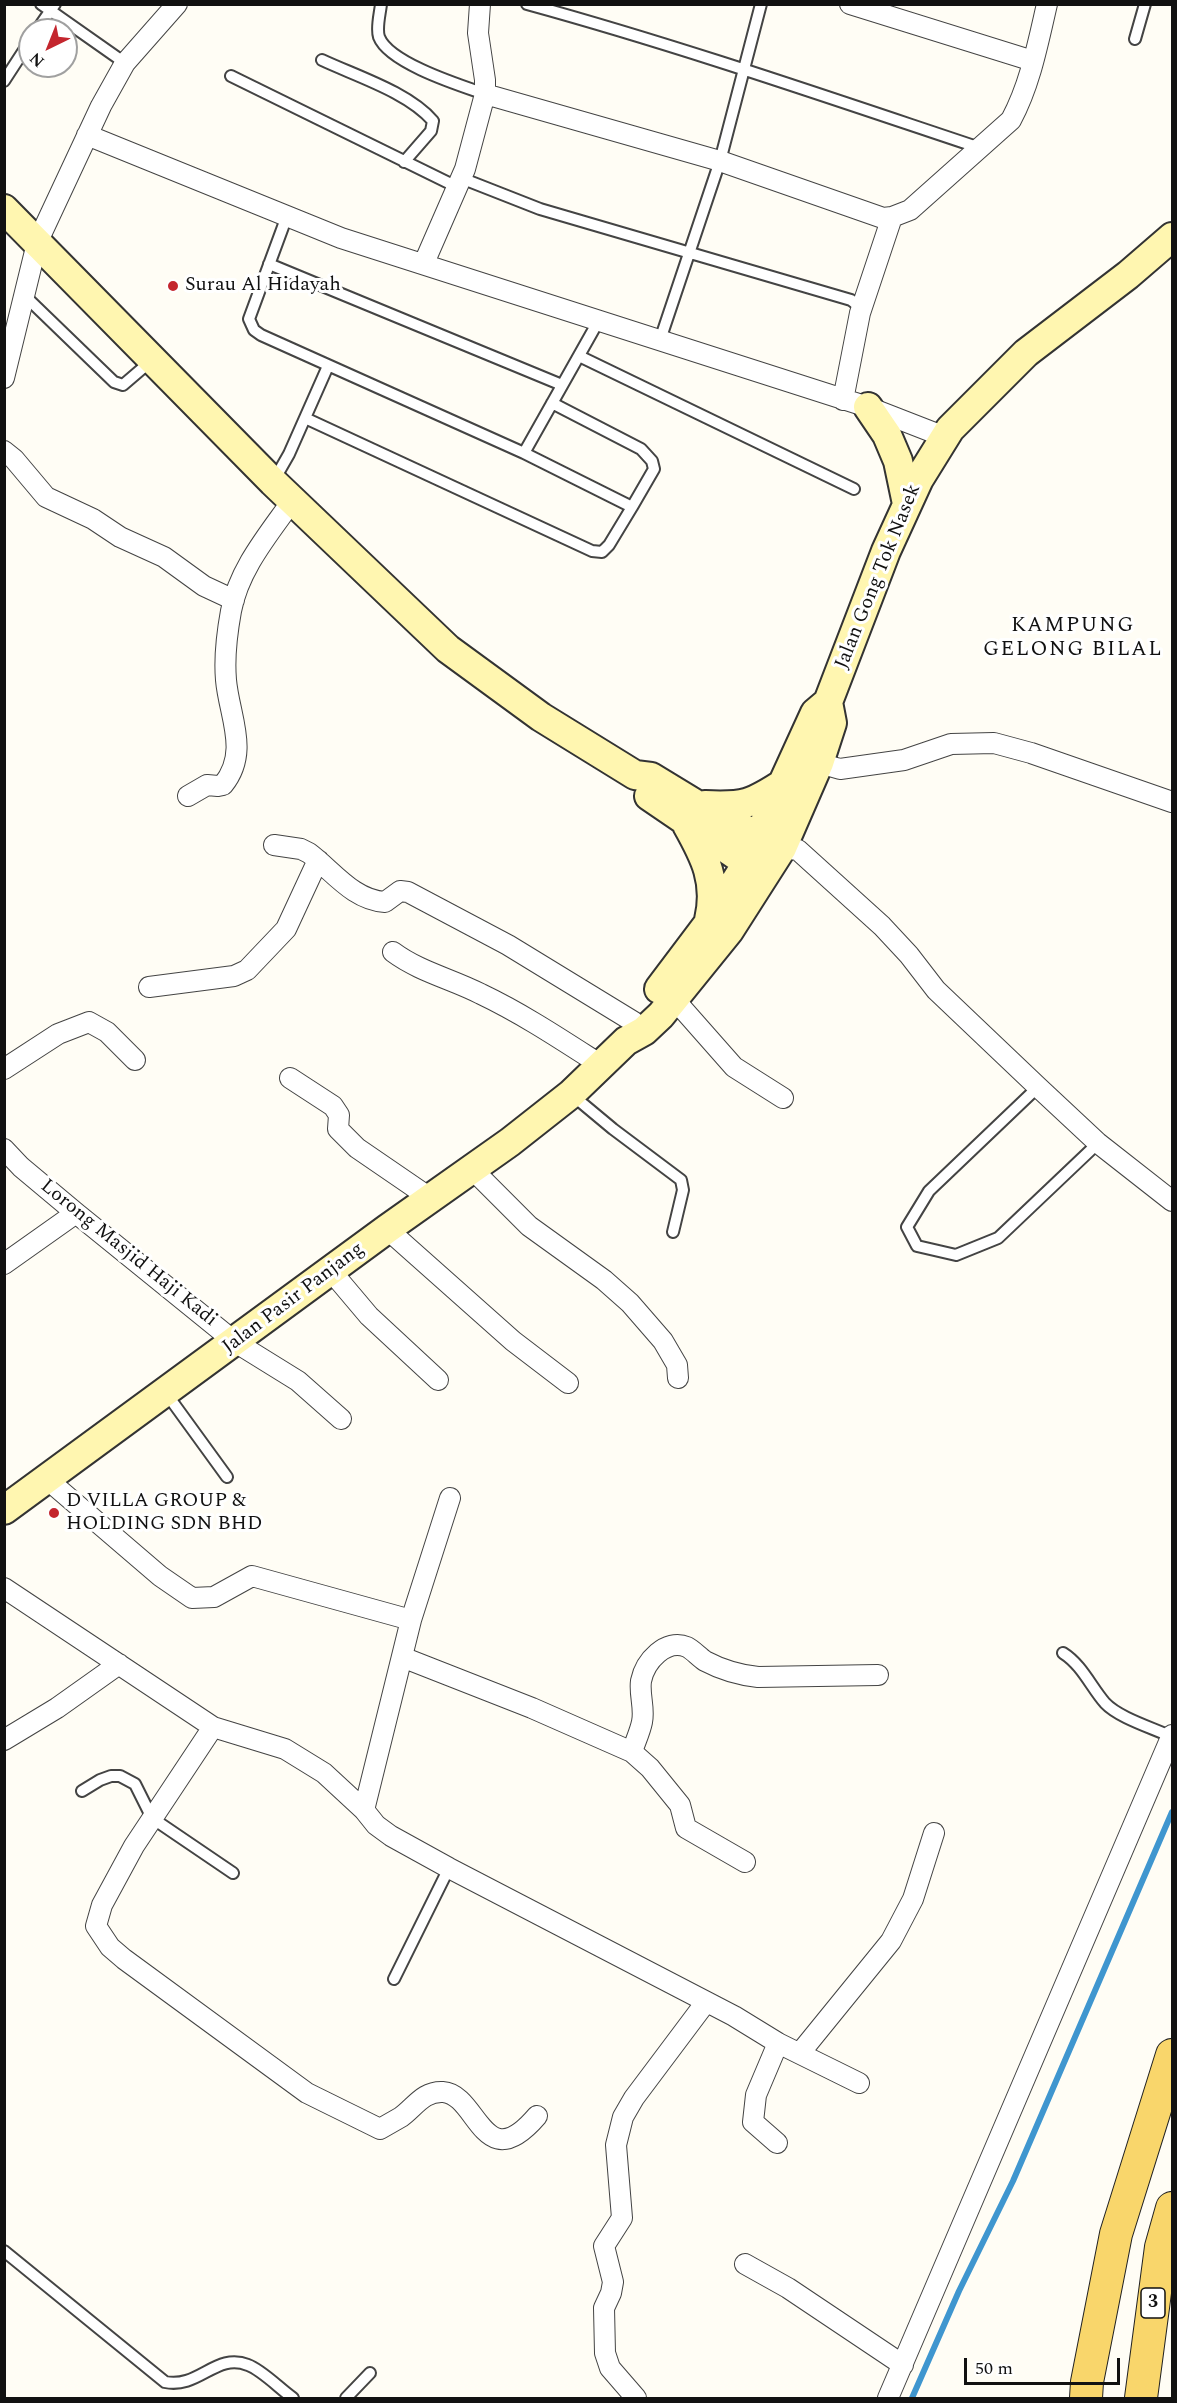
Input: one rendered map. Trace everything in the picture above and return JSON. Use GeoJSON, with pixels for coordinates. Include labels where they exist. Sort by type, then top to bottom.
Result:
{"type":"FeatureCollection","features":[{"type":"Feature","properties":{"kind":"main road"},"geometry":{"type":"LineString","coordinates":[[4,209],[283,491],[448,649],[541,717],[635,775],[651,777],[757,869]]}},
{"type":"Feature","properties":{"kind":"main road","name":"Jalan Gong Tok Nasek"},"geometry":{"type":"LineString","coordinates":[[771,842],[784,783],[815,713],[828,702],[886,551],[907,504],[945,437],[974,403],[1026,353],[1128,275],[1173,237]]}},
{"type":"Feature","properties":{"kind":"main road"},"geometry":{"type":"LineString","coordinates":[[856,404],[887,435],[898,461],[907,504]]}},
{"type":"Feature","properties":{"kind":"main road","name":"Jalan Gong Tok Nasek"},"geometry":{"type":"LineString","coordinates":[[630,1032],[644,1031],[674,999],[729,931],[771,842],[819,762],[832,723],[828,702]]}},
{"type":"Feature","properties":{"kind":"main road"},"geometry":{"type":"LineString","coordinates":[[691,813],[752,803],[784,783]]}},
{"type":"Feature","properties":{"kind":"main road"},"geometry":{"type":"LineString","coordinates":[[691,813],[771,842]]}},
{"type":"Feature","properties":{"kind":"main road"},"geometry":{"type":"LineString","coordinates":[[691,813],[699,847],[711,880],[712,905],[708,925]]}},
{"type":"Feature","properties":{"kind":"main road","name":"Jalan Gong Tok Nasek"},"geometry":{"type":"LineString","coordinates":[[576,1089],[630,1032],[708,925],[757,869]]}},
{"type":"Feature","properties":{"kind":"main road","name":"Jalan Pasir Panjang"},"geometry":{"type":"LineString","coordinates":[[4,1510],[48,1480],[387,1229],[510,1142],[576,1089]]}},
{"type":"Feature","properties":{"kind":"main road"},"geometry":{"type":"LineString","coordinates":[[1086,2398],[1087,2382],[1116,2234],[1173,2055]]}},
{"type":"Feature","properties":{"kind":"main road","name":"3"},"geometry":{"type":"LineString","coordinates":[[1141,2398],[1161,2247],[1173,2208]]}},
{"type":"Feature","properties":{"kind":"street"},"geometry":{"type":"LineString","coordinates":[[4,378],[9,346],[25,296],[37,243],[101,106],[125,63],[177,4]]}},
{"type":"Feature","properties":{"kind":"street"},"geometry":{"type":"LineString","coordinates":[[424,263],[449,210],[485,94],[478,33],[480,4]]}},
{"type":"Feature","properties":{"kind":"street"},"geometry":{"type":"LineString","coordinates":[[850,4],[1033,62]]}},
{"type":"Feature","properties":{"kind":"street"},"geometry":{"type":"LineString","coordinates":[[485,94],[720,161],[883,218],[892,218],[909,210],[1011,120],[1033,62],[1047,4]]}},
{"type":"Feature","properties":{"kind":"street"},"geometry":{"type":"LineString","coordinates":[[87,135],[341,238],[856,404],[945,437]]}},
{"type":"Feature","properties":{"kind":"street"},"geometry":{"type":"LineString","coordinates":[[856,404],[860,313],[892,218]]}},
{"type":"Feature","properties":{"kind":"street"},"geometry":{"type":"LineString","coordinates":[[4,452],[15,459],[45,497],[93,519],[120,537],[164,557],[204,586],[234,600]]}},
{"type":"Feature","properties":{"kind":"street"},"geometry":{"type":"LineString","coordinates":[[188,796],[203,786],[223,785],[236,759],[237,739],[226,681],[225,656],[234,600],[249,562],[283,491]]}},
{"type":"Feature","properties":{"kind":"street"},"geometry":{"type":"LineString","coordinates":[[819,762],[840,769],[904,760],[951,744],[994,743],[1031,753],[1173,802]]}},
{"type":"Feature","properties":{"kind":"street"},"geometry":{"type":"LineString","coordinates":[[771,842],[798,850],[882,926],[909,955],[936,990],[1038,1087],[1098,1143],[1173,1201]]}},
{"type":"Feature","properties":{"kind":"street"},"geometry":{"type":"LineString","coordinates":[[274,845],[301,849],[318,860],[352,890],[366,897],[385,902],[395,894],[404,891],[423,900],[508,945],[630,1032]]}},
{"type":"Feature","properties":{"kind":"street"},"geometry":{"type":"LineString","coordinates":[[149,987],[234,976],[247,970],[286,929],[318,860]]}},
{"type":"Feature","properties":{"kind":"street"},"geometry":{"type":"LineString","coordinates":[[393,952],[416,966],[479,993],[522,1015],[601,1065]]}},
{"type":"Feature","properties":{"kind":"street"},"geometry":{"type":"LineString","coordinates":[[674,999],[734,1067],[783,1098]]}},
{"type":"Feature","properties":{"kind":"street"},"geometry":{"type":"LineString","coordinates":[[4,1069],[39,1044],[88,1022],[106,1032],[135,1060]]}},
{"type":"Feature","properties":{"kind":"street"},"geometry":{"type":"LineString","coordinates":[[290,1078],[333,1106],[339,1115],[338,1129],[357,1148],[430,1198]]}},
{"type":"Feature","properties":{"kind":"street","name":"Lorong Masjid Haji Kadi"},"geometry":{"type":"LineString","coordinates":[[4,1149],[21,1167],[76,1213],[235,1342],[298,1381],[341,1419]]}},
{"type":"Feature","properties":{"kind":"street"},"geometry":{"type":"LineString","coordinates":[[472,1169],[529,1226],[604,1280],[630,1303],[663,1341],[677,1365],[678,1378]]}},
{"type":"Feature","properties":{"kind":"street"},"geometry":{"type":"LineString","coordinates":[[4,1264],[76,1213]]}},
{"type":"Feature","properties":{"kind":"street"},"geometry":{"type":"LineString","coordinates":[[387,1229],[513,1341],[568,1383]]}},
{"type":"Feature","properties":{"kind":"street"},"geometry":{"type":"LineString","coordinates":[[331,1270],[369,1316],[438,1380]]}},
{"type":"Feature","properties":{"kind":"street"},"geometry":{"type":"LineString","coordinates":[[48,1480],[160,1576],[192,1598],[214,1597],[252,1576],[411,1620]]}},
{"type":"Feature","properties":{"kind":"street"},"geometry":{"type":"LineString","coordinates":[[364,1810],[411,1620],[450,1498]]}},
{"type":"Feature","properties":{"kind":"street"},"geometry":{"type":"LineString","coordinates":[[4,1588],[213,1727],[285,1749],[324,1773],[364,1810],[376,1825],[391,1836],[734,2016],[778,2043],[859,2083]]}},
{"type":"Feature","properties":{"kind":"street"},"geometry":{"type":"LineString","coordinates":[[632,1752],[644,1709],[640,1694],[642,1678],[651,1661],[664,1648],[674,1644],[688,1648],[703,1660],[724,1670],[741,1675],[776,1677],[878,1675]]}},
{"type":"Feature","properties":{"kind":"street"},"geometry":{"type":"LineString","coordinates":[[402,1657],[532,1708],[632,1752],[650,1768],[680,1805],[686,1828],[745,1862]]}},
{"type":"Feature","properties":{"kind":"street"},"geometry":{"type":"LineString","coordinates":[[4,1740],[57,1708],[118,1664]]}},
{"type":"Feature","properties":{"kind":"street"},"geometry":{"type":"LineString","coordinates":[[213,1727],[152,1818],[102,1905],[96,1926],[110,1947],[307,2093],[380,2129],[399,2119],[421,2098],[443,2092],[454,2096],[488,2133],[498,2139],[521,2133],[537,2116]]}},
{"type":"Feature","properties":{"kind":"street"},"geometry":{"type":"LineString","coordinates":[[888,2398],[1172,1736]]}},
{"type":"Feature","properties":{"kind":"street"},"geometry":{"type":"LineString","coordinates":[[800,2053],[891,1941],[913,1899],[934,1833]]}},
{"type":"Feature","properties":{"kind":"street"},"geometry":{"type":"LineString","coordinates":[[636,2398],[610,2368],[605,2353],[603,2308],[611,2293],[613,2282],[604,2246],[622,2218],[616,2157],[618,2131],[634,2098],[706,2002]]}},
{"type":"Feature","properties":{"kind":"street"},"geometry":{"type":"LineString","coordinates":[[777,2143],[753,2122],[756,2095],[778,2043]]}},
{"type":"Feature","properties":{"kind":"street"},"geometry":{"type":"LineString","coordinates":[[745,2264],[788,2288],[903,2365]]}},
{"type":"Feature","properties":{"kind":"lane"},"geometry":{"type":"LineString","coordinates":[[381,4],[378,34],[388,49],[430,74],[485,94]]}},
{"type":"Feature","properties":{"kind":"lane"},"geometry":{"type":"LineString","coordinates":[[527,4],[632,33],[980,148]]}},
{"type":"Feature","properties":{"kind":"lane"},"geometry":{"type":"LineString","coordinates":[[660,340],[720,161],[761,4]]}},
{"type":"Feature","properties":{"kind":"lane"},"geometry":{"type":"LineString","coordinates":[[1135,39],[1145,4]]}},
{"type":"Feature","properties":{"kind":"lane"},"geometry":{"type":"LineString","coordinates":[[48,7],[125,63]]}},
{"type":"Feature","properties":{"kind":"lane"},"geometry":{"type":"LineString","coordinates":[[4,81],[18,59]]}},
{"type":"Feature","properties":{"kind":"lane"},"geometry":{"type":"LineString","coordinates":[[322,60],[405,99],[425,111],[433,121],[432,131],[404,162]]}},
{"type":"Feature","properties":{"kind":"lane"},"geometry":{"type":"LineString","coordinates":[[231,76],[404,162],[459,182],[689,254],[852,300],[860,307],[860,313]]}},
{"type":"Feature","properties":{"kind":"lane"},"geometry":{"type":"LineString","coordinates":[[287,216],[249,319],[251,325],[261,335],[524,453],[632,507]]}},
{"type":"Feature","properties":{"kind":"lane"},"geometry":{"type":"LineString","coordinates":[[268,264],[562,385]]}},
{"type":"Feature","properties":{"kind":"lane"},"geometry":{"type":"LineString","coordinates":[[25,296],[114,382],[123,385],[153,359]]}},
{"type":"Feature","properties":{"kind":"lane"},"geometry":{"type":"LineString","coordinates":[[524,453],[599,320]]}},
{"type":"Feature","properties":{"kind":"lane"},"geometry":{"type":"LineString","coordinates":[[579,356],[854,489]]}},
{"type":"Feature","properties":{"kind":"lane"},"geometry":{"type":"LineString","coordinates":[[283,491],[305,418],[328,366]]}},
{"type":"Feature","properties":{"kind":"lane"},"geometry":{"type":"LineString","coordinates":[[305,418],[592,551],[602,552],[609,545],[654,469],[649,456],[641,449],[552,403]]}},
{"type":"Feature","properties":{"kind":"lane"},"geometry":{"type":"LineString","coordinates":[[1038,1087],[930,1191],[907,1227],[917,1246],[956,1255],[998,1238],[1098,1143]]}},
{"type":"Feature","properties":{"kind":"lane"},"geometry":{"type":"LineString","coordinates":[[576,1089],[681,1180],[683,1190],[673,1232]]}},
{"type":"Feature","properties":{"kind":"lane"},"geometry":{"type":"LineString","coordinates":[[166,1393],[227,1477]]}},
{"type":"Feature","properties":{"kind":"lane"},"geometry":{"type":"LineString","coordinates":[[1063,1653],[1084,1674],[1107,1704],[1116,1711],[1172,1736]]}},
{"type":"Feature","properties":{"kind":"lane"},"geometry":{"type":"LineString","coordinates":[[82,1791],[100,1780],[120,1776],[135,1784],[152,1818],[232,1873]]}},
{"type":"Feature","properties":{"kind":"lane"},"geometry":{"type":"LineString","coordinates":[[393,1979],[449,1868]]}},
{"type":"Feature","properties":{"kind":"lane"},"geometry":{"type":"LineString","coordinates":[[4,2251],[165,2382],[184,2383],[226,2363],[234,2362],[249,2365],[292,2398]]}},
{"type":"Feature","properties":{"kind":"lane"},"geometry":{"type":"LineString","coordinates":[[346,2398],[370,2373]]}},
{"type":"Feature","properties":{"kind":"waterway"},"geometry":{"type":"LineString","coordinates":[[912,2398],[959,2291],[1013,2181],[1172,1812]]}},
{"type":"Feature","properties":{"kind":"place","name":"Surau Al Hidayah"},"geometry":{"type":"Point","coordinates":[173,286]}},
{"type":"Feature","properties":{"kind":"place","name":"D VILLA GROUP & HOLDING SDN BHD"},"geometry":{"type":"Point","coordinates":[54,1513]}},
{"type":"Feature","properties":{"kind":"district","name":"KAMPUNG GELONG BILAL"},"geometry":{"type":"Point","coordinates":[1073,639]}}]}
